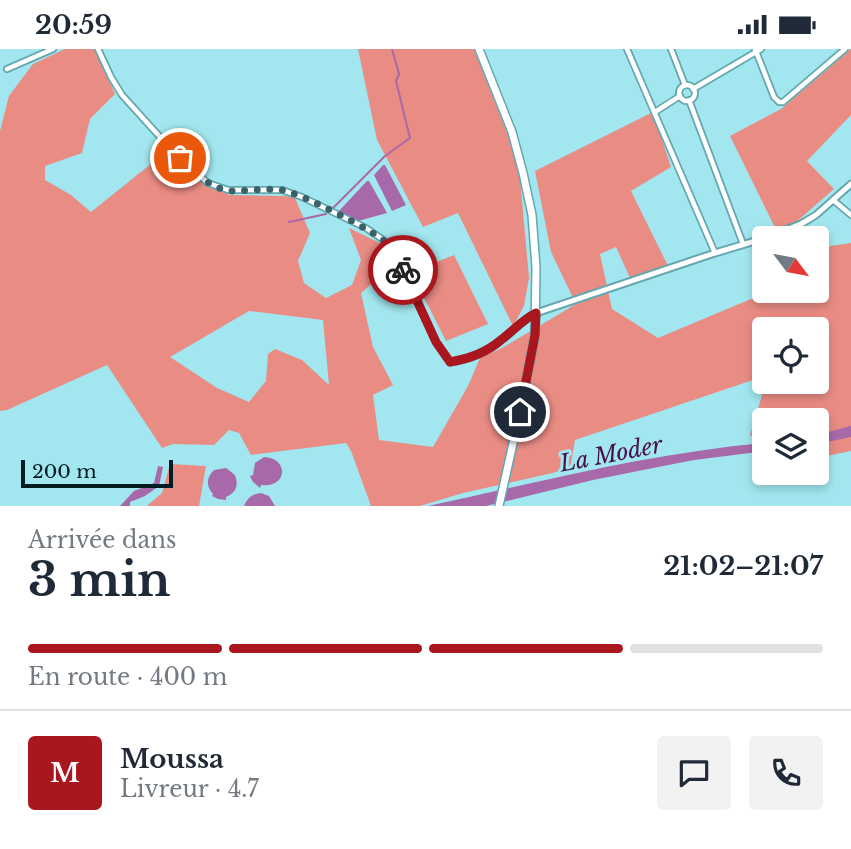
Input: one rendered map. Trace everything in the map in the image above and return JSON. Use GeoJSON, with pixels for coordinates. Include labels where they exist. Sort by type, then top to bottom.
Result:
{"type":"FeatureCollection","features":[{"type":"Feature","properties":{"kind":"main road"},"geometry":{"type":"LineString","coordinates":[[479,49],[512,132],[527,186],[534,238],[535,352],[499,506]]}},
{"type":"Feature","properties":{"kind":"street"},"geometry":{"type":"LineString","coordinates":[[7,69],[53,49]]}},
{"type":"Feature","properties":{"kind":"street"},"geometry":{"type":"LineString","coordinates":[[98,49],[122,95],[180,158],[208,183],[228,190],[282,190],[366,228],[389,244],[436,342],[450,362],[480,354],[536,313],[752,242]]}},
{"type":"Feature","properties":{"kind":"street"},"geometry":{"type":"LineString","coordinates":[[627,49],[715,253]]}},
{"type":"Feature","properties":{"kind":"street"},"geometry":{"type":"LineString","coordinates":[[671,49],[685,85]]}},
{"type":"Feature","properties":{"kind":"street"},"geometry":{"type":"LineString","coordinates":[[693,89],[758,50],[774,97],[783,102],[845,49]]}},
{"type":"Feature","properties":{"kind":"street"},"geometry":{"type":"LineString","coordinates":[[680,96],[680,90],[685,85]]}},
{"type":"Feature","properties":{"kind":"street"},"geometry":{"type":"LineString","coordinates":[[685,85],[693,89]]}},
{"type":"Feature","properties":{"kind":"street"},"geometry":{"type":"LineString","coordinates":[[690,100],[693,89]]}},
{"type":"Feature","properties":{"kind":"street"},"geometry":{"type":"LineString","coordinates":[[655,111],[680,96]]}},
{"type":"Feature","properties":{"kind":"street"},"geometry":{"type":"LineString","coordinates":[[680,96],[690,100]]}},
{"type":"Feature","properties":{"kind":"street"},"geometry":{"type":"LineString","coordinates":[[690,100],[743,244]]}},
{"type":"Feature","properties":{"kind":"street"},"geometry":{"type":"LineString","coordinates":[[798,226],[816,215],[851,184]]}},
{"type":"Feature","properties":{"kind":"street"},"geometry":{"type":"LineString","coordinates":[[833,200],[851,215]]}},
{"type":"Feature","properties":{"kind":"shaded area"},"geometry":{"type":"Polygon","coordinates":[[[65,49],[95,49],[115,94],[90,119],[82,153],[45,166],[45,180],[71,195],[91,212],[167,151],[229,195],[295,198],[310,233],[298,261],[304,283],[326,298],[352,285],[361,260],[349,228],[382,244],[393,265],[361,293],[373,347],[393,385],[373,395],[379,440],[433,447],[468,386],[480,358],[576,304],[551,252],[535,171],[653,112],[671,167],[631,191],[668,266],[630,278],[616,247],[600,254],[612,309],[658,338],[752,299],[752,303],[830,303],[830,246],[851,243],[851,451],[829,456],[829,408],[758,408],[762,394],[829,394],[829,317],[752,317],[752,380],[575,440],[570,469],[463,493],[420,506],[371,506],[346,443],[251,455],[239,433],[229,430],[214,445],[173,444],[162,448],[107,365],[0,411],[0,131],[9,96],[33,64],[65,49]],[[249,311],[170,357],[217,388],[249,402],[266,381],[268,354],[275,349],[302,360],[329,385],[323,320],[249,311]]]}},
{"type":"Feature","properties":{"kind":"shaded area"},"geometry":{"type":"Polygon","coordinates":[[[358,49],[474,49],[508,135],[520,178],[529,278],[524,306],[513,326],[458,213],[423,227],[377,140],[358,49]]]}},
{"type":"Feature","properties":{"kind":"shaded area"},"geometry":{"type":"Polygon","coordinates":[[[851,49],[851,115],[807,161],[834,189],[795,223],[797,226],[774,226],[730,136],[781,109],[851,49]]]}},
{"type":"Feature","properties":{"kind":"shaded area"},"geometry":{"type":"Polygon","coordinates":[[[383,165],[406,205],[392,211],[374,175],[383,165]]]}},
{"type":"Feature","properties":{"kind":"shaded area"},"geometry":{"type":"Polygon","coordinates":[[[367,181],[387,213],[358,221],[338,212],[367,181]]]}},
{"type":"Feature","properties":{"kind":"shaded area"},"geometry":{"type":"Polygon","coordinates":[[[454,255],[488,324],[446,341],[411,272],[454,255]]]}},
{"type":"Feature","properties":{"kind":"shaded area"},"geometry":{"type":"Polygon","coordinates":[[[851,426],[851,437],[829,442],[829,432],[851,426]]]}},
{"type":"Feature","properties":{"kind":"shaded area"},"geometry":{"type":"Polygon","coordinates":[[[752,445],[752,453],[694,460],[593,480],[486,506],[428,506],[638,461],[752,445]]]}},
{"type":"Feature","properties":{"kind":"shaded area"},"geometry":{"type":"Polygon","coordinates":[[[264,457],[278,462],[282,473],[276,482],[261,485],[260,488],[250,476],[253,475],[255,463],[264,457]]]}},
{"type":"Feature","properties":{"kind":"shaded area"},"geometry":{"type":"Polygon","coordinates":[[[170,464],[206,466],[199,506],[148,506],[162,493],[170,464]]]}},
{"type":"Feature","properties":{"kind":"shaded area"},"geometry":{"type":"Polygon","coordinates":[[[158,466],[163,467],[159,486],[130,502],[130,506],[120,506],[134,491],[154,483],[158,466]]]}},
{"type":"Feature","properties":{"kind":"shaded area"},"geometry":{"type":"Polygon","coordinates":[[[226,468],[235,475],[237,485],[226,500],[218,499],[212,496],[208,479],[214,470],[226,468]]]}},
{"type":"Feature","properties":{"kind":"shaded area"},"geometry":{"type":"Polygon","coordinates":[[[261,493],[269,496],[275,506],[244,506],[250,497],[261,493]]]}},
{"type":"Feature","properties":{"kind":"waterway"},"geometry":{"type":"LineString","coordinates":[[332,209],[385,156],[410,138],[396,81],[399,74],[392,49]]}},
{"type":"Feature","properties":{"kind":"waterway"},"geometry":{"type":"LineString","coordinates":[[289,222],[326,214]]}},
{"type":"Feature","properties":{"kind":"way so far"},"geometry":{"type":"LineString","coordinates":[[180,158],[216,187],[234,191],[282,190],[366,228],[389,244],[403,270]]}},
{"type":"Feature","properties":{"kind":"route"},"geometry":{"type":"LineString","coordinates":[[403,270],[436,342],[450,362],[480,354],[536,313],[535,335],[520,412]]}},
{"type":"Feature","properties":{"kind":"water label","name":"La Moder"},"geometry":{"type":"Point","coordinates":[611,454]}}]}
